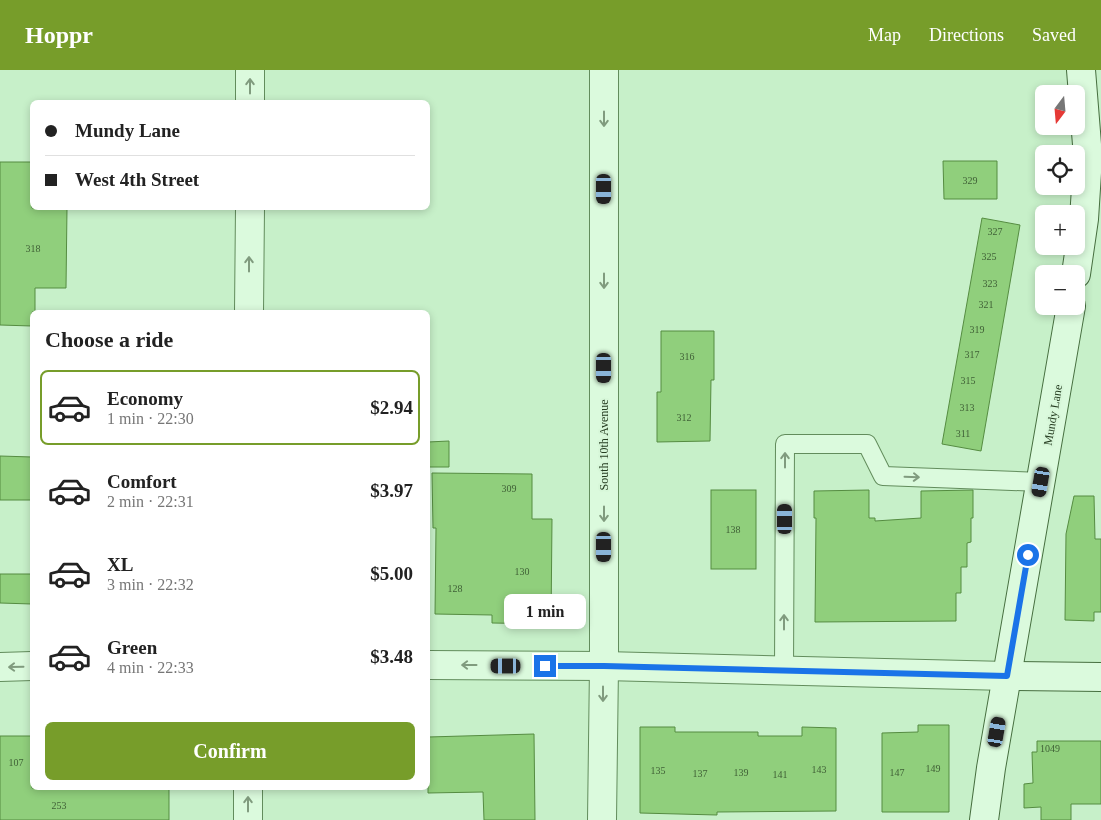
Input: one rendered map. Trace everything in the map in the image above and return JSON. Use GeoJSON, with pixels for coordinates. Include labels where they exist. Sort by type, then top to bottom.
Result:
{"type":"FeatureCollection","features":[{"type":"Feature","properties":{"kind":"street"},"geometry":{"type":"LineString","coordinates":[[250,70],[250,100]]}},
{"type":"Feature","properties":{"kind":"street","name":"South 10th Avenue"},"geometry":{"type":"LineString","coordinates":[[602,820],[604,666],[604,70]]}},
{"type":"Feature","properties":{"kind":"street"},"geometry":{"type":"LineString","coordinates":[[1077,265],[1084,219],[1088,158],[1080,70]]}},
{"type":"Feature","properties":{"kind":"street"},"geometry":{"type":"LineString","coordinates":[[249,310],[250,210]]}},
{"type":"Feature","properties":{"kind":"street","name":"Mundy Lane"},"geometry":{"type":"LineString","coordinates":[[984,820],[991,768],[1069,315]]}},
{"type":"Feature","properties":{"kind":"street"},"geometry":{"type":"LineString","coordinates":[[430,665],[604,666],[1101,677]]}},
{"type":"Feature","properties":{"kind":"street"},"geometry":{"type":"LineString","coordinates":[[0,667],[30,666]]}},
{"type":"Feature","properties":{"kind":"street"},"geometry":{"type":"LineString","coordinates":[[248,790],[248,820]]}},
{"type":"Feature","properties":{"kind":"lane"},"geometry":{"type":"LineString","coordinates":[[784,671],[785,444],[867,444],[883,476],[1041,482]]}},
{"type":"Feature","properties":{"kind":"building"},"geometry":{"type":"Polygon","coordinates":[[[943,161],[997,161],[997,199],[944,199],[943,161]]]}},
{"type":"Feature","properties":{"kind":"building"},"geometry":{"type":"Polygon","coordinates":[[[0,162],[30,162],[30,210],[67,210],[66,288],[35,288],[35,310],[30,310],[30,326],[0,325],[0,162]]]}},
{"type":"Feature","properties":{"kind":"building"},"geometry":{"type":"Polygon","coordinates":[[[982,218],[1020,225],[981,451],[942,444],[982,218]]]}},
{"type":"Feature","properties":{"kind":"building"},"geometry":{"type":"Polygon","coordinates":[[[661,331],[714,331],[714,380],[711,380],[710,441],[657,442],[657,392],[661,392],[661,331]]]}},
{"type":"Feature","properties":{"kind":"building"},"geometry":{"type":"Polygon","coordinates":[[[449,441],[449,467],[430,467],[430,442],[449,441]]]}},
{"type":"Feature","properties":{"kind":"building"},"geometry":{"type":"Polygon","coordinates":[[[0,456],[30,457],[30,500],[0,500],[0,456]]]}},
{"type":"Feature","properties":{"kind":"building"},"geometry":{"type":"Polygon","coordinates":[[[432,473],[532,474],[532,519],[552,519],[551,624],[492,623],[492,615],[435,614],[436,528],[433,528],[432,473]]]}},
{"type":"Feature","properties":{"kind":"building"},"geometry":{"type":"Polygon","coordinates":[[[711,490],[756,490],[756,569],[711,569],[711,490]]]}},
{"type":"Feature","properties":{"kind":"building"},"geometry":{"type":"Polygon","coordinates":[[[869,490],[869,518],[875,518],[875,521],[921,518],[921,491],[973,490],[971,542],[967,543],[967,567],[961,567],[961,593],[956,593],[956,621],[815,622],[816,518],[814,518],[814,491],[869,490]]]}},
{"type":"Feature","properties":{"kind":"building"},"geometry":{"type":"Polygon","coordinates":[[[1074,496],[1094,496],[1095,539],[1101,539],[1101,612],[1094,612],[1094,621],[1065,620],[1066,534],[1074,496]]]}},
{"type":"Feature","properties":{"kind":"building"},"geometry":{"type":"Polygon","coordinates":[[[0,574],[30,574],[30,604],[0,603],[0,574]]]}},
{"type":"Feature","properties":{"kind":"building"},"geometry":{"type":"Polygon","coordinates":[[[918,725],[949,725],[949,812],[882,812],[882,733],[918,732],[918,725]]]}},
{"type":"Feature","properties":{"kind":"building"},"geometry":{"type":"Polygon","coordinates":[[[640,727],[675,727],[675,732],[758,732],[758,736],[802,736],[802,727],[836,728],[836,811],[717,812],[717,815],[640,813],[640,727]]]}},
{"type":"Feature","properties":{"kind":"building"},"geometry":{"type":"Polygon","coordinates":[[[534,734],[535,820],[484,820],[483,792],[428,793],[428,790],[430,790],[430,737],[534,734]]]}},
{"type":"Feature","properties":{"kind":"building"},"geometry":{"type":"Polygon","coordinates":[[[0,736],[30,736],[30,790],[169,790],[169,820],[0,820],[0,736]]]}},
{"type":"Feature","properties":{"kind":"building"},"geometry":{"type":"Polygon","coordinates":[[[1037,741],[1101,741],[1101,804],[1071,804],[1071,820],[1041,820],[1041,807],[1024,808],[1024,784],[1033,783],[1032,752],[1037,752],[1037,741]]]}},
{"type":"Feature","properties":{"kind":"route"},"geometry":{"type":"LineString","coordinates":[[545,666],[1007,676],[1028,555]]}}]}
